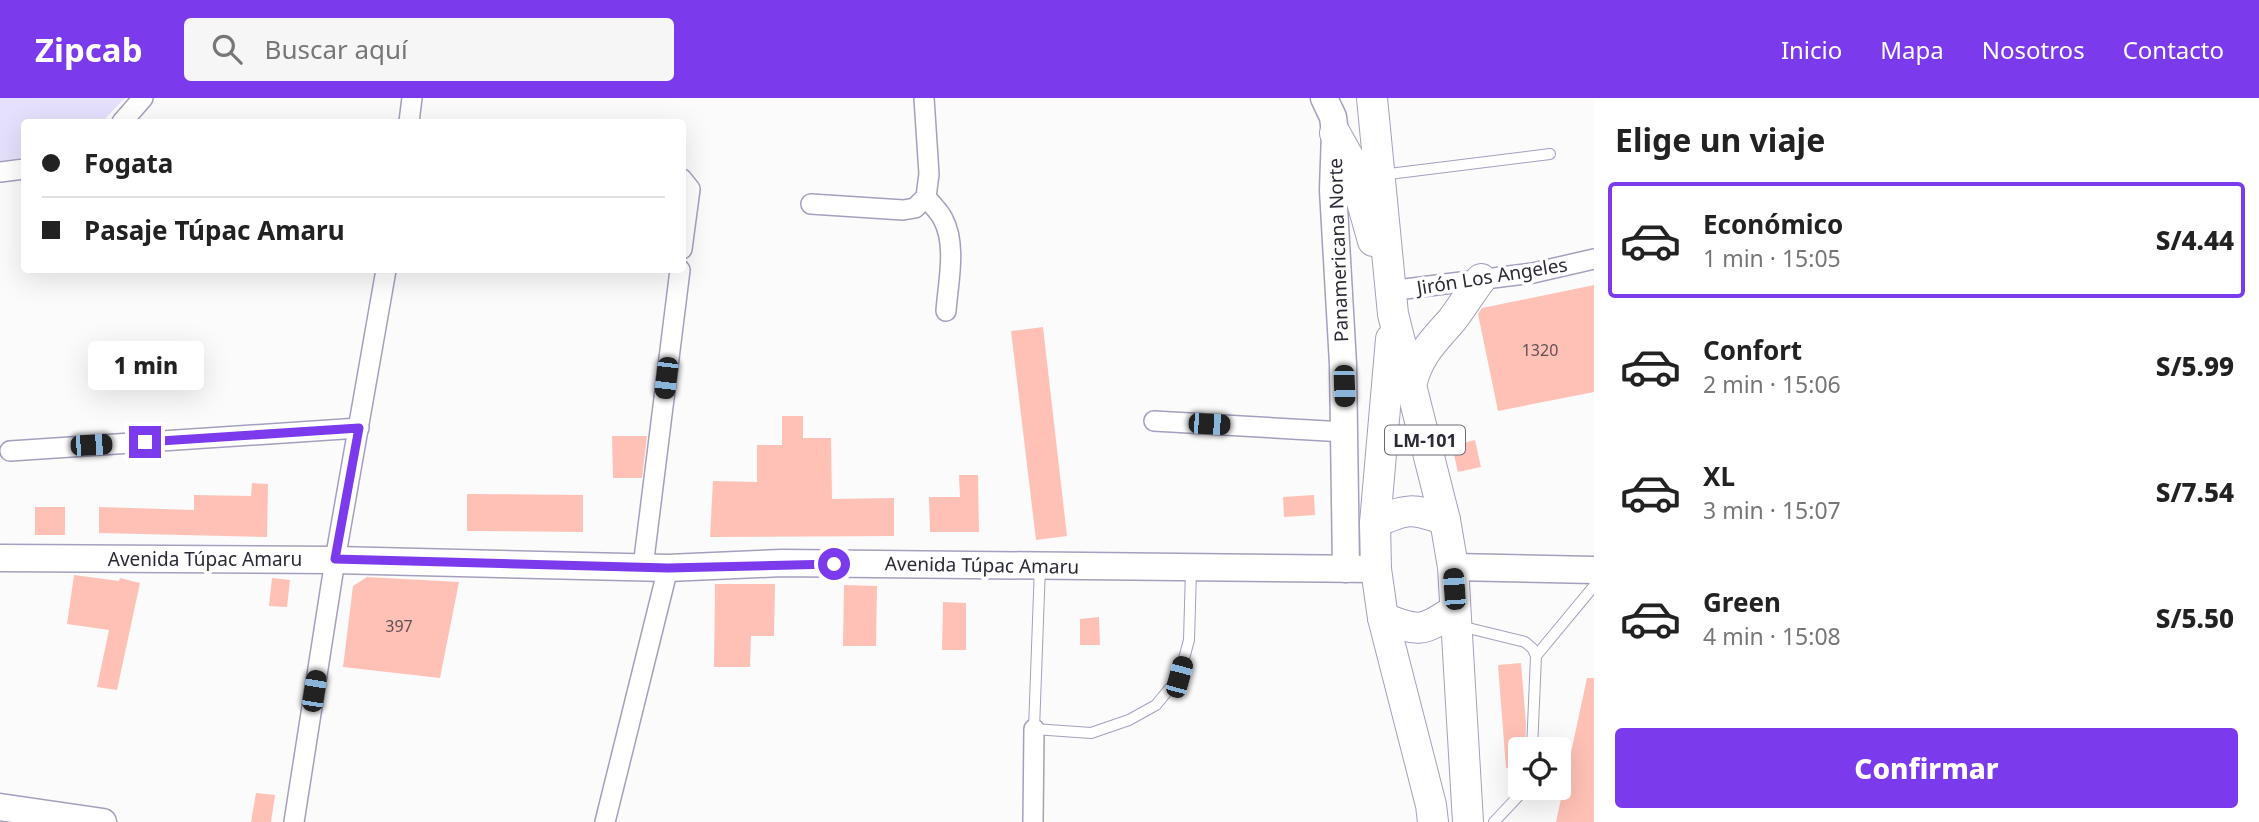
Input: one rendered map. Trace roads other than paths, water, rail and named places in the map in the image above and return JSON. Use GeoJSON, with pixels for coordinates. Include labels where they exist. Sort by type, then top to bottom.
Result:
{"type":"FeatureCollection","features":[{"type":"Feature","properties":{"kind":"main road","name":"LM-101"},"geometry":{"type":"LineString","coordinates":[[1372,98],[1390,295],[1375,523],[1376,569],[1383,618],[1431,805],[1433,822]]}},
{"type":"Feature","properties":{"kind":"main road","name":"Panamericana Norte"},"geometry":{"type":"LineString","coordinates":[[1326,99],[1333,117],[1335,133],[1333,190],[1345,432],[1346,569]]}},
{"type":"Feature","properties":{"kind":"main road"},"geometry":{"type":"LineString","coordinates":[[1335,133],[1350,160],[1390,295]]}},
{"type":"Feature","properties":{"kind":"main road"},"geometry":{"type":"LineString","coordinates":[[1411,385],[1425,350],[1481,279]]}},
{"type":"Feature","properties":{"kind":"main road","name":"LM-101"},"geometry":{"type":"LineString","coordinates":[[1390,295],[1445,520],[1453,567],[1468,822]]}},
{"type":"Feature","properties":{"kind":"main road"},"geometry":{"type":"LineString","coordinates":[[1375,523],[1401,511],[1421,511],[1445,520]]}},
{"type":"Feature","properties":{"kind":"main road","name":"Avenida Túpac Amaru"},"geometry":{"type":"LineString","coordinates":[[0,558],[335,559],[655,568],[782,564],[1376,569]]}},
{"type":"Feature","properties":{"kind":"main road"},"geometry":{"type":"LineString","coordinates":[[1453,567],[1594,569]]}},
{"type":"Feature","properties":{"kind":"main road"},"geometry":{"type":"LineString","coordinates":[[1383,618],[1405,627],[1426,628],[1457,618]]}},
{"type":"Feature","properties":{"kind":"main road"},"geometry":{"type":"LineString","coordinates":[[0,807],[103,822]]}},
{"type":"Feature","properties":{"kind":"street"},"geometry":{"type":"LineString","coordinates":[[125,119],[143,98]]}},
{"type":"Feature","properties":{"kind":"street"},"geometry":{"type":"LineString","coordinates":[[409,119],[412,98]]}},
{"type":"Feature","properties":{"kind":"street"},"geometry":{"type":"LineString","coordinates":[[811,204],[903,210],[915,208],[926,197],[929,174],[924,98]]}},
{"type":"Feature","properties":{"kind":"street"},"geometry":{"type":"LineString","coordinates":[[0,172],[21,169]]}},
{"type":"Feature","properties":{"kind":"street"},"geometry":{"type":"LineString","coordinates":[[686,184],[690,189],[686,219]]}},
{"type":"Feature","properties":{"kind":"street"},"geometry":{"type":"LineString","coordinates":[[926,197],[943,218],[948,232],[950,250],[946,312]]}},
{"type":"Feature","properties":{"kind":"street","name":"Jirón Los Angeles"},"geometry":{"type":"LineString","coordinates":[[1390,295],[1533,273],[1594,259]]}},
{"type":"Feature","properties":{"kind":"street"},"geometry":{"type":"LineString","coordinates":[[294,822],[335,559],[385,273]]}},
{"type":"Feature","properties":{"kind":"street"},"geometry":{"type":"LineString","coordinates":[[605,822],[655,568],[680,273]]}},
{"type":"Feature","properties":{"kind":"street"},"geometry":{"type":"LineString","coordinates":[[1154,421],[1345,432]]}},
{"type":"Feature","properties":{"kind":"street"},"geometry":{"type":"LineString","coordinates":[[10,451],[359,428]]}},
{"type":"Feature","properties":{"kind":"street"},"geometry":{"type":"LineString","coordinates":[[1033,822],[1034,729]]}},
{"type":"Feature","properties":{"kind":"lane"},"geometry":{"type":"LineString","coordinates":[[1381,175],[1550,154]]}},
{"type":"Feature","properties":{"kind":"lane"},"geometry":{"type":"LineString","coordinates":[[1040,565],[1034,729],[1091,733],[1129,720],[1156,705],[1179,677],[1189,640],[1189,588],[1192,568]]}},
{"type":"Feature","properties":{"kind":"lane"},"geometry":{"type":"LineString","coordinates":[[1536,656],[1594,586]]}},
{"type":"Feature","properties":{"kind":"lane"},"geometry":{"type":"LineString","coordinates":[[1457,618],[1525,642],[1533,649],[1536,656],[1533,737]]}},
{"type":"Feature","properties":{"kind":"lane"},"geometry":{"type":"LineString","coordinates":[[1494,822],[1515,800]]}}]}
